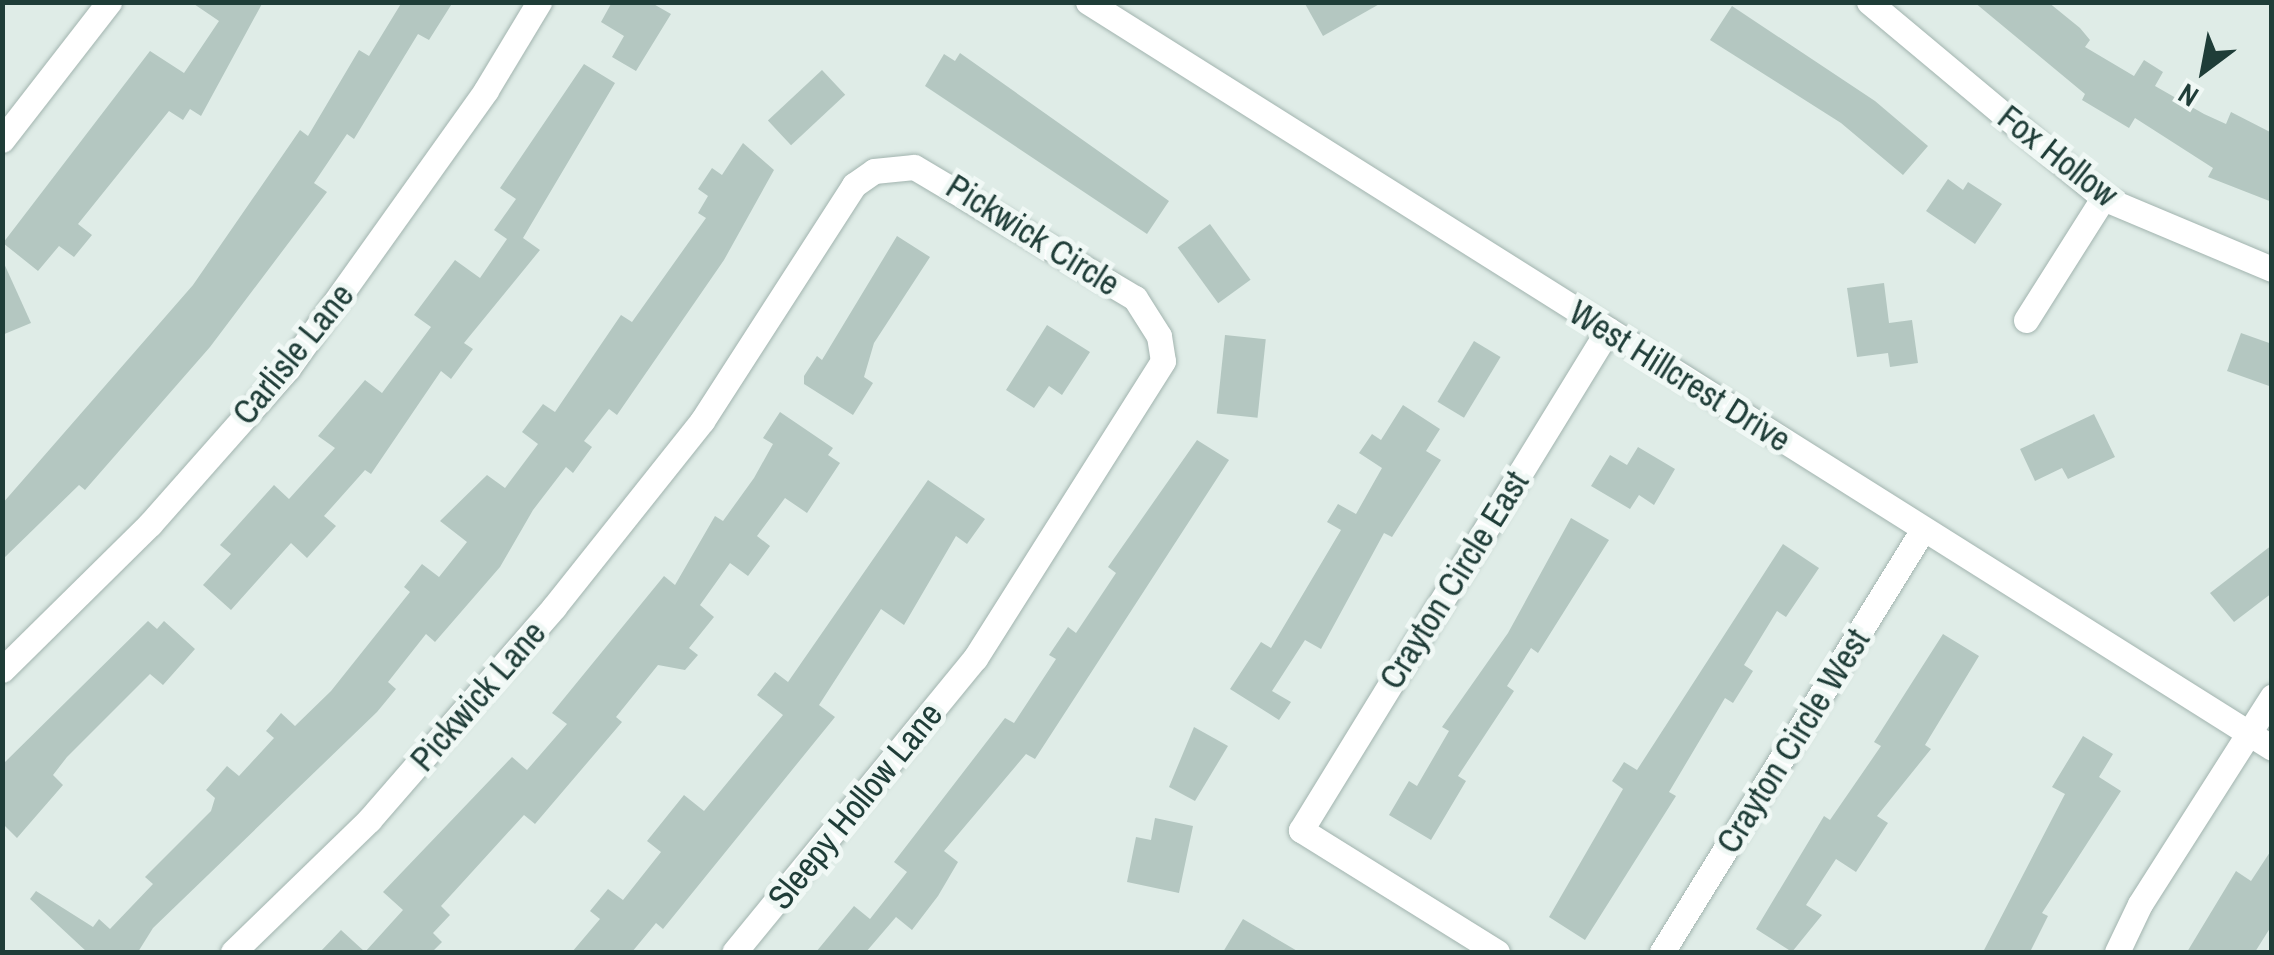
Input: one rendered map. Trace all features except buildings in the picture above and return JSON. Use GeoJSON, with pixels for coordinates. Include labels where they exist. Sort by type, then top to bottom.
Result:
{"type":"FeatureCollection","features":[{"type":"Feature","properties":{"kind":"street"},"geometry":{"type":"LineString","coordinates":[[2,140],[109,2]]}},
{"type":"Feature","properties":{"kind":"street","name":"Carlisle Lane"},"geometry":{"type":"LineString","coordinates":[[2,670],[150,524],[288,368],[486,90],[539,2]]}},
{"type":"Feature","properties":{"kind":"street","name":"West Hillcrest Drive"},"geometry":{"type":"LineString","coordinates":[[1088,2],[2272,748]]}},
{"type":"Feature","properties":{"kind":"street","name":"Fox Hollow"},"geometry":{"type":"LineString","coordinates":[[1869,2],[2103,198],[2272,269]]}},
{"type":"Feature","properties":{"kind":"street","name":"Pickwick Circle"},"geometry":{"type":"LineString","coordinates":[[702,420],[854,186],[892,166],[938,176],[1135,298],[1159,336],[1156,382],[975,658]]}},
{"type":"Feature","properties":{"kind":"street"},"geometry":{"type":"LineString","coordinates":[[2026,320],[2103,198]]}},
{"type":"Feature","properties":{"kind":"street","name":"Crayton Circle East"},"geometry":{"type":"LineString","coordinates":[[1497,952],[1301,830],[1608,330]]}},
{"type":"Feature","properties":{"kind":"street","name":"Pickwick Lane"},"geometry":{"type":"LineString","coordinates":[[233,952],[459,723],[702,420]]}},
{"type":"Feature","properties":{"kind":"street","name":"Crayton Circle West"},"geometry":{"type":"LineString","coordinates":[[1662,952],[1924,530]]}},
{"type":"Feature","properties":{"kind":"street","name":"Sleepy Hollow Lane"},"geometry":{"type":"LineString","coordinates":[[734,952],[975,658]]}},
{"type":"Feature","properties":{"kind":"street"},"geometry":{"type":"LineString","coordinates":[[2118,952],[2245,732],[2272,697]]}}]}
